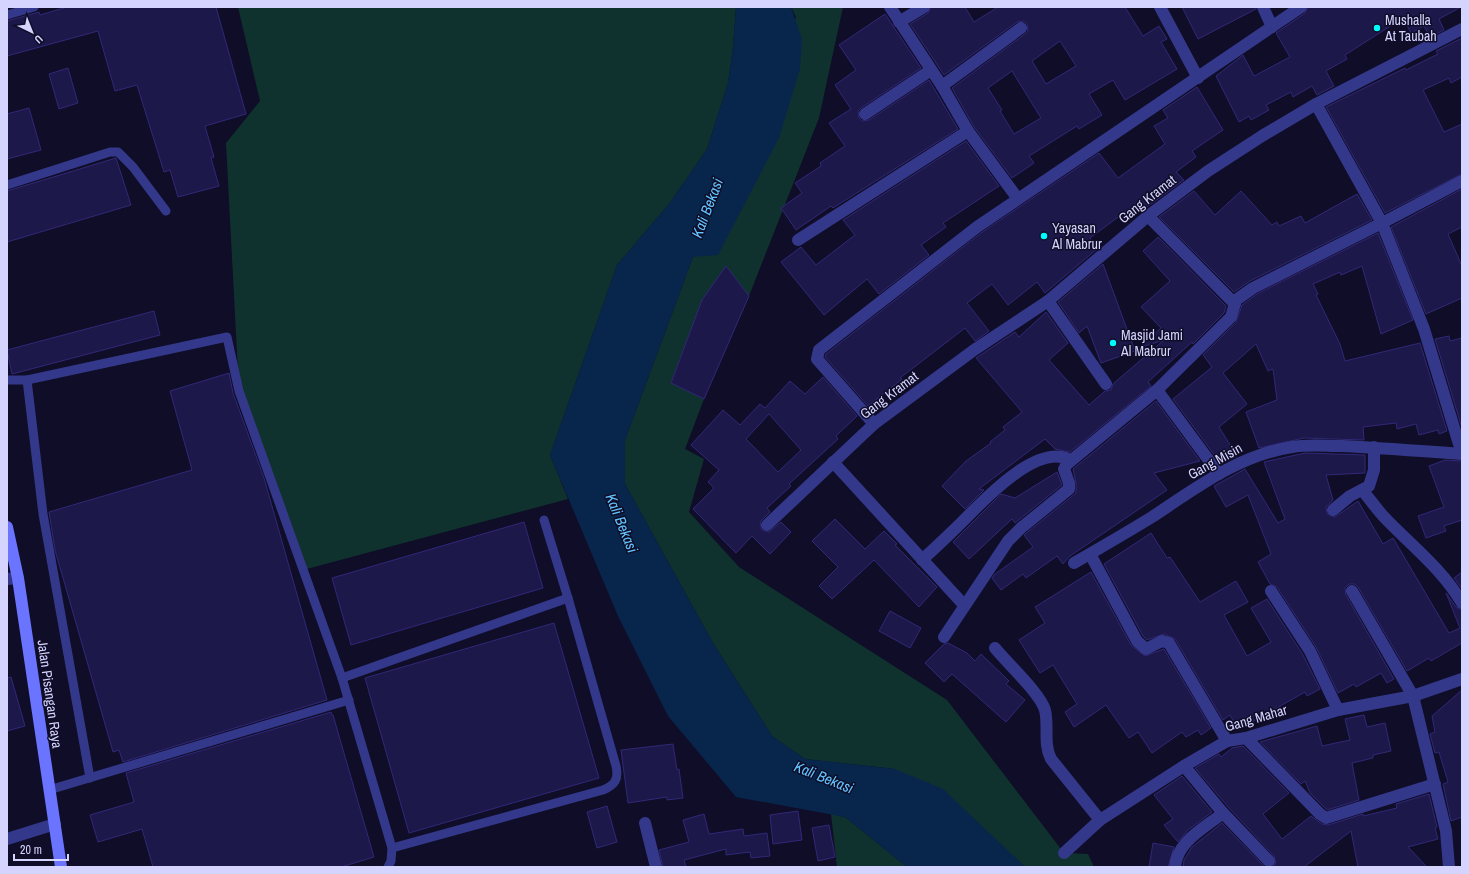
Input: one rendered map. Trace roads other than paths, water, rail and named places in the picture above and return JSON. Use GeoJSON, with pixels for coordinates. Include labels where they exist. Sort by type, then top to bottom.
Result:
{"type":"FeatureCollection","features":[{"type":"Feature","properties":{"kind":"street"},"geometry":{"type":"LineString","coordinates":[[890,7],[942,86],[968,131],[1018,199]]}},
{"type":"Feature","properties":{"kind":"street"},"geometry":{"type":"LineString","coordinates":[[900,22],[924,7]]}},
{"type":"Feature","properties":{"kind":"street"},"geometry":{"type":"LineString","coordinates":[[1160,7],[1198,78]]}},
{"type":"Feature","properties":{"kind":"street"},"geometry":{"type":"LineString","coordinates":[[1263,7],[1272,27]]}},
{"type":"Feature","properties":{"kind":"street"},"geometry":{"type":"LineString","coordinates":[[874,424],[817,359],[819,350],[977,227],[1301,7]]}},
{"type":"Feature","properties":{"kind":"street"},"geometry":{"type":"LineString","coordinates":[[942,86],[1021,28]]}},
{"type":"Feature","properties":{"kind":"street","name":"Gang Kramat"},"geometry":{"type":"LineString","coordinates":[[767,525],[874,424],[974,350],[1048,301],[1148,216],[1208,171],[1262,136],[1316,104],[1462,29]]}},
{"type":"Feature","properties":{"kind":"street"},"geometry":{"type":"LineString","coordinates":[[865,114],[931,70]]}},
{"type":"Feature","properties":{"kind":"street"},"geometry":{"type":"LineString","coordinates":[[1316,104],[1382,223],[1424,329],[1462,454]]}},
{"type":"Feature","properties":{"kind":"street"},"geometry":{"type":"LineString","coordinates":[[798,240],[968,131]]}},
{"type":"Feature","properties":{"kind":"street"},"geometry":{"type":"LineString","coordinates":[[944,637],[964,605],[1014,534],[1069,489],[1069,484],[1064,469],[1070,460],[1157,390],[1232,317],[1235,304],[1241,296],[1253,288],[1462,181]]}},
{"type":"Feature","properties":{"kind":"street"},"geometry":{"type":"LineString","coordinates":[[1148,216],[1235,304]]}},
{"type":"Feature","properties":{"kind":"street"},"geometry":{"type":"LineString","coordinates":[[1048,301],[1106,384]]}},
{"type":"Feature","properties":{"kind":"street"},"geometry":{"type":"LineString","coordinates":[[1157,390],[1219,474]]}},
{"type":"Feature","properties":{"kind":"street","name":"Gang Misin"},"geometry":{"type":"LineString","coordinates":[[1074,563],[1219,474],[1256,456],[1293,446],[1374,447],[1462,454]]}},
{"type":"Feature","properties":{"kind":"street"},"geometry":{"type":"LineString","coordinates":[[1333,510],[1350,496],[1362,490],[1371,483],[1374,470],[1374,447]]}},
{"type":"Feature","properties":{"kind":"street"},"geometry":{"type":"LineString","coordinates":[[922,560],[993,491],[1013,475],[1037,461],[1047,458],[1060,457],[1070,460]]}},
{"type":"Feature","properties":{"kind":"street"},"geometry":{"type":"LineString","coordinates":[[833,462],[964,605]]}},
{"type":"Feature","properties":{"kind":"street"},"geometry":{"type":"LineString","coordinates":[[1362,490],[1385,517],[1430,562],[1456,592],[1462,603]]}},
{"type":"Feature","properties":{"kind":"street","name":"Jalan Pisangan Raya"},"geometry":{"type":"LineString","coordinates":[[7,526],[13,578],[61,867]]}},
{"type":"Feature","properties":{"kind":"street"},"geometry":{"type":"LineString","coordinates":[[1090,554],[1141,645],[1148,649],[1162,640],[1168,643],[1227,741]]}},
{"type":"Feature","properties":{"kind":"street"},"geometry":{"type":"LineString","coordinates":[[1271,590],[1310,651],[1338,710]]}},
{"type":"Feature","properties":{"kind":"street"},"geometry":{"type":"LineString","coordinates":[[1352,591],[1413,696],[1446,831],[1449,867]]}},
{"type":"Feature","properties":{"kind":"street"},"geometry":{"type":"LineString","coordinates":[[995,648],[1039,698],[1045,712],[1046,742],[1049,754],[1100,820]]}},
{"type":"Feature","properties":{"kind":"street","name":"Gang Mahar"},"geometry":{"type":"LineString","coordinates":[[1064,853],[1100,820],[1184,766],[1227,741],[1246,738],[1338,710],[1413,696],[1462,680]]}},
{"type":"Feature","properties":{"kind":"street"},"geometry":{"type":"LineString","coordinates":[[1246,738],[1320,814],[1326,818],[1435,784]]}},
{"type":"Feature","properties":{"kind":"street"},"geometry":{"type":"LineString","coordinates":[[1184,766],[1223,813],[1269,861]]}},
{"type":"Feature","properties":{"kind":"street"},"geometry":{"type":"LineString","coordinates":[[1175,867],[1176,858],[1183,845],[1223,813]]}},
{"type":"Feature","properties":{"kind":"street"},"geometry":{"type":"LineString","coordinates":[[645,823],[656,867]]}},
{"type":"Feature","properties":{"kind":"street"},"geometry":{"type":"LineString","coordinates":[[7,839],[55,824]]}},
{"type":"Feature","properties":{"kind":"lane"},"geometry":{"type":"LineString","coordinates":[[7,16],[34,7]]}},
{"type":"Feature","properties":{"kind":"lane"},"geometry":{"type":"LineString","coordinates":[[7,185],[110,152],[118,152],[128,160],[166,211]]}},
{"type":"Feature","properties":{"kind":"lane"},"geometry":{"type":"LineString","coordinates":[[7,380],[27,380],[227,337],[239,391],[349,700],[392,848],[391,861],[388,867]]}},
{"type":"Feature","properties":{"kind":"lane"},"geometry":{"type":"LineString","coordinates":[[27,380],[43,514],[90,778]]}},
{"type":"Feature","properties":{"kind":"lane"},"geometry":{"type":"LineString","coordinates":[[392,848],[571,800],[602,790],[614,784],[618,774],[568,598],[544,520]]}},
{"type":"Feature","properties":{"kind":"lane"},"geometry":{"type":"LineString","coordinates":[[342,678],[568,598]]}},
{"type":"Feature","properties":{"kind":"lane"},"geometry":{"type":"LineString","coordinates":[[49,790],[349,700]]}},
{"type":"Feature","properties":{"kind":"water","name":"Kali Bekasi"},"geometry":{"type":"Polygon","coordinates":[[[736,7],[791,7],[802,39],[800,69],[779,138],[718,255],[693,257],[625,440],[625,484],[713,643],[772,736],[805,759],[895,769],[943,789],[1025,867],[907,867],[845,817],[736,797],[668,716],[618,616],[550,455],[617,265],[669,204],[707,149],[728,83],[733,47],[736,7]]]}},
{"type":"Feature","properties":{"kind":"place","name":"Mushalla At Taubah"},"geometry":{"type":"Point","coordinates":[1377,28]}},
{"type":"Feature","properties":{"kind":"place","name":"Yayasan Al Mabrur"},"geometry":{"type":"Point","coordinates":[1044,236]}},
{"type":"Feature","properties":{"kind":"place","name":"Masjid Jami Al Mabrur"},"geometry":{"type":"Point","coordinates":[1113,343]}}]}
